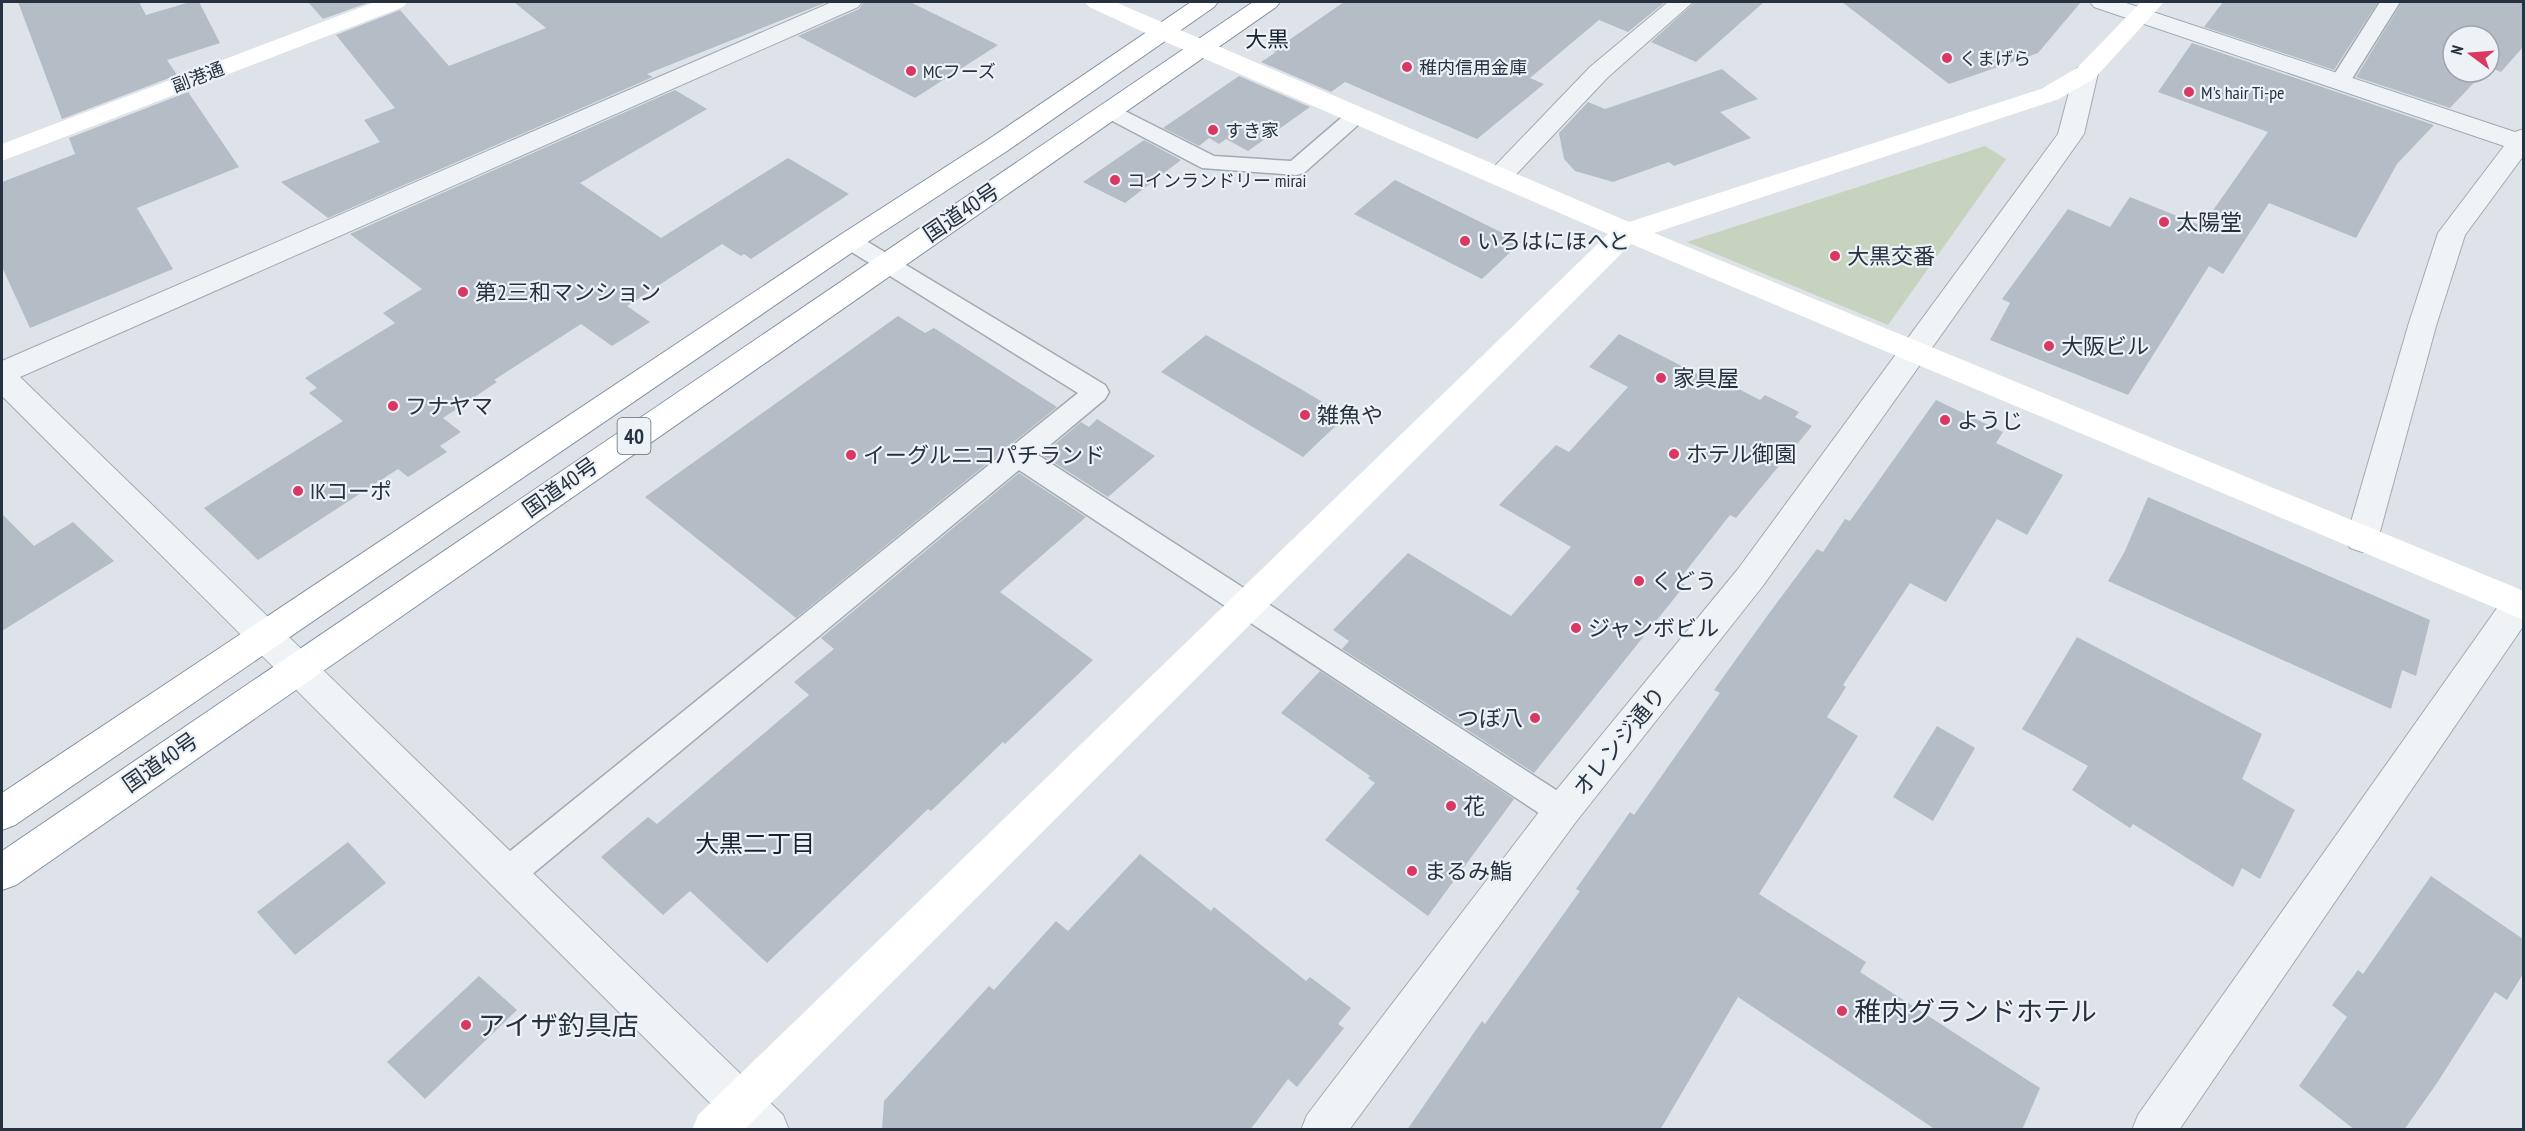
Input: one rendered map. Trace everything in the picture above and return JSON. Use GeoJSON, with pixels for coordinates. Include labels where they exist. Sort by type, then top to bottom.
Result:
{"type":"FeatureCollection","features":[{"type":"Feature","properties":{"kind":"main road","name":"副港通"},"geometry":{"type":"LineString","coordinates":[[2,153],[395,2]]}},
{"type":"Feature","properties":{"kind":"main road"},"geometry":{"type":"LineString","coordinates":[[1096,2],[1356,117],[1500,176],[1627,232],[2521,605]]}},
{"type":"Feature","properties":{"kind":"main road","name":"国道40号"},"geometry":{"type":"LineString","coordinates":[[2,813],[1206,2]]}},
{"type":"Feature","properties":{"kind":"main road","name":"国道40号"},"geometry":{"type":"LineString","coordinates":[[2,872],[885,263],[1268,2]]}},
{"type":"Feature","properties":{"kind":"main road"},"geometry":{"type":"LineString","coordinates":[[740,1120],[1247,604],[1627,232],[1958,126],[2050,94],[2086,73],[2147,8]]}},
{"type":"Feature","properties":{"kind":"street"},"geometry":{"type":"LineString","coordinates":[[740,1120],[506,875],[2,375],[850,2]]}},
{"type":"Feature","properties":{"kind":"street"},"geometry":{"type":"LineString","coordinates":[[1500,176],[1599,72],[1681,2]]}},
{"type":"Feature","properties":{"kind":"street"},"geometry":{"type":"LineString","coordinates":[[2102,2],[2147,8],[2341,81],[2521,140],[2452,233],[2422,326],[2362,539]]}},
{"type":"Feature","properties":{"kind":"street","name":"オレンジ通り"},"geometry":{"type":"LineString","coordinates":[[1322,1130],[1563,811],[1750,578],[2071,134],[2086,73]]}},
{"type":"Feature","properties":{"kind":"street"},"geometry":{"type":"LineString","coordinates":[[2153,1130],[2521,605]]}},
{"type":"Feature","properties":{"kind":"lane"},"geometry":{"type":"LineString","coordinates":[[2341,81],[2390,2]]}},
{"type":"Feature","properties":{"kind":"lane"},"geometry":{"type":"LineString","coordinates":[[1111,111],[1210,163],[1296,168],[1356,117]]}},
{"type":"Feature","properties":{"kind":"lane"},"geometry":{"type":"LineString","coordinates":[[506,875],[1096,392],[850,241]]}},
{"type":"Feature","properties":{"kind":"lane"},"geometry":{"type":"LineString","coordinates":[[1019,456],[1563,811]]}},
{"type":"Feature","properties":{"kind":"green space"},"geometry":{"type":"Polygon","coordinates":[[[1985,146],[2006,159],[1888,325],[1687,242],[1985,146]]]}},
{"type":"Feature","properties":{"kind":"building"},"geometry":{"type":"Polygon","coordinates":[[[18,2],[139,2],[146,15],[190,2],[199,2],[220,43],[167,60],[177,75],[62,119],[18,2]]]}},
{"type":"Feature","properties":{"kind":"building"},"geometry":{"type":"Polygon","coordinates":[[[308,2],[370,2],[323,19],[308,2]]]}},
{"type":"Feature","properties":{"kind":"building"},"geometry":{"type":"Polygon","coordinates":[[[514,2],[827,2],[647,74],[653,77],[328,218],[281,182],[380,142],[364,120],[395,108],[336,35],[400,10],[449,66],[546,28],[514,2]]]}},
{"type":"Feature","properties":{"kind":"building","name":"MCフーズ"},"geometry":{"type":"Polygon","coordinates":[[[864,2],[910,2],[998,45],[915,98],[798,36],[859,9],[864,2]]]}},
{"type":"Feature","properties":{"kind":"building"},"geometry":{"type":"Polygon","coordinates":[[[1344,2],[1665,2],[1628,32],[1599,20],[1530,78],[1544,84],[1477,139],[1345,82],[1331,92],[1261,62],[1276,52],[1273,51],[1344,2]]]}},
{"type":"Feature","properties":{"kind":"building"},"geometry":{"type":"Polygon","coordinates":[[[1695,2],[1764,2],[1696,62],[1651,42],[1695,2]]]}},
{"type":"Feature","properties":{"kind":"building"},"geometry":{"type":"Polygon","coordinates":[[[1842,2],[2081,2],[2038,53],[1949,84],[1842,2]]]}},
{"type":"Feature","properties":{"kind":"building"},"geometry":{"type":"Polygon","coordinates":[[[2223,2],[2378,2],[2334,70],[2204,27],[2223,2]]]}},
{"type":"Feature","properties":{"kind":"building"},"geometry":{"type":"Polygon","coordinates":[[[2402,2],[2523,2],[2523,47],[2501,72],[2501,24],[2441,24],[2441,84],[2473,84],[2450,108],[2356,77],[2402,2]]]}},
{"type":"Feature","properties":{"kind":"building"},"geometry":{"type":"Polygon","coordinates":[[[2192,43],[2434,125],[2397,164],[2356,238],[2269,203],[2223,274],[2209,266],[2128,395],[1990,340],[2010,303],[2002,299],[2068,209],[2110,227],[2130,197],[2202,226],[2268,132],[2158,92],[2192,43]]]}},
{"type":"Feature","properties":{"kind":"building"},"geometry":{"type":"Polygon","coordinates":[[[1722,69],[1758,99],[1720,112],[1751,138],[1674,166],[1669,162],[1613,182],[1575,171],[1564,159],[1559,133],[1588,102],[1605,109],[1722,69]]]}},
{"type":"Feature","properties":{"kind":"building"},"geometry":{"type":"Polygon","coordinates":[[[1239,76],[1310,107],[1248,151],[1226,139],[1219,144],[1209,138],[1199,146],[1163,128],[1239,76]]]}},
{"type":"Feature","properties":{"kind":"building"},"geometry":{"type":"Polygon","coordinates":[[[675,90],[707,109],[580,183],[661,238],[788,158],[849,194],[751,259],[744,254],[741,256],[722,244],[627,306],[650,322],[612,346],[581,324],[494,380],[497,382],[443,418],[461,432],[440,446],[447,452],[408,477],[398,469],[258,560],[204,508],[343,421],[309,393],[317,388],[305,378],[395,323],[383,313],[422,289],[350,234],[675,90]]]}},
{"type":"Feature","properties":{"kind":"building"},"geometry":{"type":"Polygon","coordinates":[[[188,92],[239,167],[137,208],[173,269],[30,328],[2,267],[2,182],[75,154],[69,138],[188,92]]]}},
{"type":"Feature","properties":{"kind":"building"},"geometry":{"type":"Polygon","coordinates":[[[1144,140],[1181,160],[1125,203],[1083,182],[1144,140]]]}},
{"type":"Feature","properties":{"kind":"building"},"geometry":{"type":"Polygon","coordinates":[[[1395,180],[1521,242],[1482,279],[1354,214],[1395,180]]]}},
{"type":"Feature","properties":{"kind":"building","name":"イーグルニコパチランド"},"geometry":{"type":"Polygon","coordinates":[[[898,316],[925,333],[934,328],[1057,407],[796,618],[645,497],[898,316]]]}},
{"type":"Feature","properties":{"kind":"building"},"geometry":{"type":"Polygon","coordinates":[[[1619,334],[1727,389],[1731,385],[1760,400],[1765,395],[1799,412],[1795,417],[1812,426],[1736,518],[1730,515],[1678,581],[1685,585],[1534,773],[1342,649],[1349,641],[1333,630],[1408,553],[1511,616],[1571,547],[1499,505],[1556,445],[1569,452],[1628,387],[1589,367],[1619,334]]]}},
{"type":"Feature","properties":{"kind":"building"},"geometry":{"type":"Polygon","coordinates":[[[1206,335],[1346,416],[1303,457],[1161,372],[1206,335]]]}},
{"type":"Feature","properties":{"kind":"building"},"geometry":{"type":"Polygon","coordinates":[[[1936,400],[2003,432],[1996,443],[2063,475],[2027,535],[1997,519],[1946,602],[1910,583],[1843,685],[1846,687],[1827,717],[1858,736],[1759,894],[1866,962],[1860,972],[2040,1088],[2022,1130],[1936,1130],[1738,997],[1660,1130],[1407,1130],[1482,1021],[1485,1024],[1580,891],[1576,889],[1630,812],[1634,815],[1720,693],[1714,690],[1770,612],[1817,549],[1823,552],[1845,519],[1850,521],[1936,400]]]}},
{"type":"Feature","properties":{"kind":"building"},"geometry":{"type":"Polygon","coordinates":[[[1097,419],[1155,456],[1108,497],[1042,455],[1081,422],[1089,427],[1097,419]]]}},
{"type":"Feature","properties":{"kind":"building"},"geometry":{"type":"Polygon","coordinates":[[[1019,473],[1086,517],[1000,592],[1093,660],[931,811],[928,809],[767,963],[690,891],[663,915],[601,857],[648,817],[657,824],[809,695],[794,682],[834,649],[821,638],[1019,473]]]}},
{"type":"Feature","properties":{"kind":"building"},"geometry":{"type":"Polygon","coordinates":[[[2148,497],[2430,620],[2416,676],[2402,670],[2391,709],[2108,581],[2125,551],[2148,497]]]}},
{"type":"Feature","properties":{"kind":"building"},"geometry":{"type":"Polygon","coordinates":[[[2,514],[34,546],[73,522],[114,561],[2,631],[2,514]]]}},
{"type":"Feature","properties":{"kind":"building"},"geometry":{"type":"Polygon","coordinates":[[[2077,637],[2262,734],[2242,779],[2295,810],[2260,879],[2242,868],[2233,887],[2133,824],[2130,828],[2072,790],[2088,766],[2022,729],[2077,637]]]}},
{"type":"Feature","properties":{"kind":"building"},"geometry":{"type":"Polygon","coordinates":[[[1320,671],[1514,799],[1428,916],[1325,840],[1375,783],[1368,778],[1370,776],[1281,713],[1320,671]]]}},
{"type":"Feature","properties":{"kind":"building"},"geometry":{"type":"Polygon","coordinates":[[[1937,726],[1975,748],[1933,821],[1893,797],[1937,726]]]}},
{"type":"Feature","properties":{"kind":"building"},"geometry":{"type":"Polygon","coordinates":[[[348,842],[386,883],[295,955],[257,912],[348,842]]]}},
{"type":"Feature","properties":{"kind":"building"},"geometry":{"type":"Polygon","coordinates":[[[1140,854],[1211,911],[1214,907],[1306,981],[1310,977],[1351,1008],[1338,1024],[1344,1028],[1297,1087],[1288,1079],[1250,1130],[882,1130],[884,1101],[989,986],[994,990],[1056,921],[1068,931],[1140,854]]]}},
{"type":"Feature","properties":{"kind":"building"},"geometry":{"type":"Polygon","coordinates":[[[2431,876],[2523,939],[2523,974],[2507,1000],[2495,992],[2404,1130],[2355,1130],[2299,1086],[2347,1017],[2332,1005],[2358,970],[2363,974],[2431,876]]]}},
{"type":"Feature","properties":{"kind":"building"},"geometry":{"type":"Polygon","coordinates":[[[479,976],[517,1010],[425,1099],[387,1062],[479,976]]]}},
{"type":"Feature","properties":{"kind":"place","name":"くまげら"},"geometry":{"type":"Point","coordinates":[1947,58]}},
{"type":"Feature","properties":{"kind":"place","name":"稚内信用金庫"},"geometry":{"type":"Point","coordinates":[1407,67]}},
{"type":"Feature","properties":{"kind":"place","name":"MCフーズ"},"geometry":{"type":"Point","coordinates":[911,71]}},
{"type":"Feature","properties":{"kind":"place","name":"M's hair Ti-pe"},"geometry":{"type":"Point","coordinates":[2189,92]}},
{"type":"Feature","properties":{"kind":"place","name":"すき家"},"geometry":{"type":"Point","coordinates":[1213,130]}},
{"type":"Feature","properties":{"kind":"place","name":"コインランドリー mirai"},"geometry":{"type":"Point","coordinates":[1115,180]}},
{"type":"Feature","properties":{"kind":"place","name":"太陽堂"},"geometry":{"type":"Point","coordinates":[2164,222]}},
{"type":"Feature","properties":{"kind":"place","name":"いろはにほへと"},"geometry":{"type":"Point","coordinates":[1465,241]}},
{"type":"Feature","properties":{"kind":"place","name":"大黒交番"},"geometry":{"type":"Point","coordinates":[1835,256]}},
{"type":"Feature","properties":{"kind":"place","name":"第2三和マンション"},"geometry":{"type":"Point","coordinates":[463,292]}},
{"type":"Feature","properties":{"kind":"place","name":"大阪ビル"},"geometry":{"type":"Point","coordinates":[2049,346]}},
{"type":"Feature","properties":{"kind":"place","name":"家具屋"},"geometry":{"type":"Point","coordinates":[1661,378]}},
{"type":"Feature","properties":{"kind":"place","name":"フナヤマ"},"geometry":{"type":"Point","coordinates":[393,406]}},
{"type":"Feature","properties":{"kind":"place","name":"雑魚や"},"geometry":{"type":"Point","coordinates":[1305,415]}},
{"type":"Feature","properties":{"kind":"place","name":"ようじ"},"geometry":{"type":"Point","coordinates":[1945,420]}},
{"type":"Feature","properties":{"kind":"place","name":"ホテル御園"},"geometry":{"type":"Point","coordinates":[1674,454]}},
{"type":"Feature","properties":{"kind":"place","name":"イーグルニコパチランド"},"geometry":{"type":"Point","coordinates":[851,455]}},
{"type":"Feature","properties":{"kind":"place","name":"IKコーポ"},"geometry":{"type":"Point","coordinates":[298,491]}},
{"type":"Feature","properties":{"kind":"place","name":"くどう"},"geometry":{"type":"Point","coordinates":[1639,581]}},
{"type":"Feature","properties":{"kind":"place","name":"ジャンボビル"},"geometry":{"type":"Point","coordinates":[1576,628]}},
{"type":"Feature","properties":{"kind":"place","name":"つぼ八"},"geometry":{"type":"Point","coordinates":[1535,718]}},
{"type":"Feature","properties":{"kind":"place","name":"花"},"geometry":{"type":"Point","coordinates":[1451,806]}},
{"type":"Feature","properties":{"kind":"place","name":"まるみ鮨"},"geometry":{"type":"Point","coordinates":[1412,871]}},
{"type":"Feature","properties":{"kind":"place","name":"稚内グランドホテル"},"geometry":{"type":"Point","coordinates":[1842,1011]}},
{"type":"Feature","properties":{"kind":"place","name":"アイザ釣具店"},"geometry":{"type":"Point","coordinates":[466,1025]}},
{"type":"Feature","properties":{"kind":"district","name":"大黒"},"geometry":{"type":"Point","coordinates":[1267,39]}},
{"type":"Feature","properties":{"kind":"district","name":"大黒二丁目"},"geometry":{"type":"Point","coordinates":[755,843]}}]}
